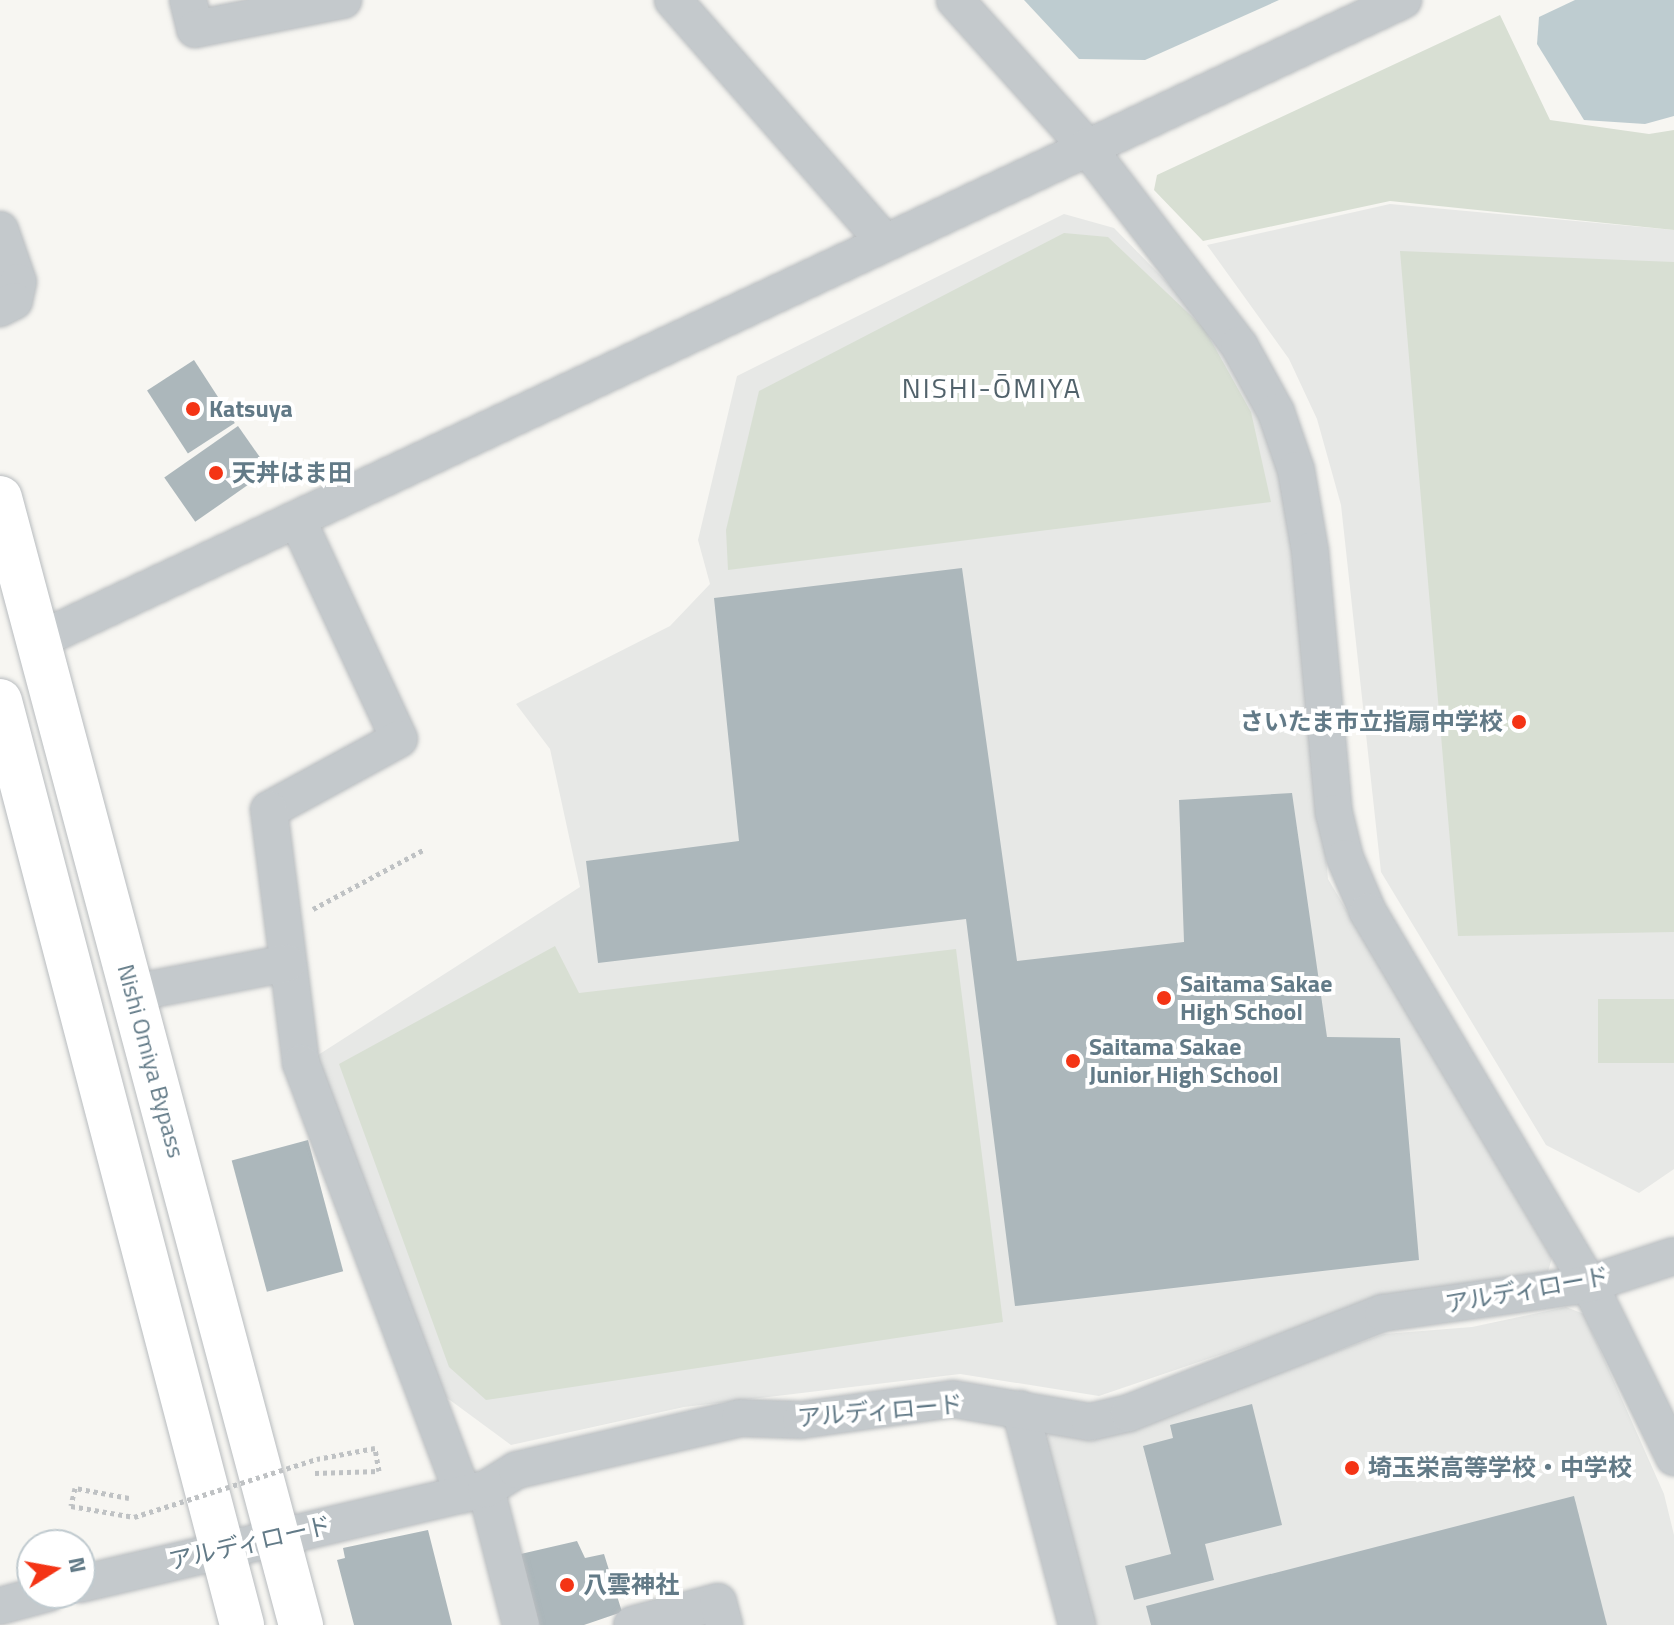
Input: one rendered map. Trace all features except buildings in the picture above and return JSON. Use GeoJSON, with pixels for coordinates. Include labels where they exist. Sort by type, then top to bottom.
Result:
{"type":"FeatureCollection","features":[{"type":"Feature","properties":{"kind":"highway","name":"Nishi Omiya Bypass"},"geometry":{"type":"LineString","coordinates":[[0,498],[301,1625]]}},
{"type":"Feature","properties":{"kind":"highway"},"geometry":{"type":"LineString","coordinates":[[0,701],[8,771],[242,1625]]}},
{"type":"Feature","properties":{"kind":"street"},"geometry":{"type":"LineString","coordinates":[[188,0],[195,29],[343,0]]}},
{"type":"Feature","properties":{"kind":"street"},"geometry":{"type":"LineString","coordinates":[[673,0],[885,242]]}},
{"type":"Feature","properties":{"kind":"street"},"geometry":{"type":"LineString","coordinates":[[955,0],[1087,147],[1239,345],[1276,412],[1296,470],[1310,551],[1334,813],[1345,858],[1368,912],[1589,1284],[1674,1457]]}},
{"type":"Feature","properties":{"kind":"street"},"geometry":{"type":"LineString","coordinates":[[37,641],[1403,0]]}},
{"type":"Feature","properties":{"kind":"street"},"geometry":{"type":"LineString","coordinates":[[0,230],[18,282],[14,301],[0,308]]}},
{"type":"Feature","properties":{"kind":"street"},"geometry":{"type":"LineString","coordinates":[[297,519],[399,739],[269,810],[301,1063],[475,1492],[521,1625]]}},
{"type":"Feature","properties":{"kind":"street"},"geometry":{"type":"LineString","coordinates":[[133,993],[287,963]]}},
{"type":"Feature","properties":{"kind":"street","name":"アルディロード"},"geometry":{"type":"LineString","coordinates":[[96,1580],[222,1547],[475,1492],[517,1470],[740,1418],[801,1420],[953,1399],[1090,1422],[1129,1413],[1383,1313],[1589,1284],[1674,1256]]}},
{"type":"Feature","properties":{"kind":"street"},"geometry":{"type":"LineString","coordinates":[[1020,1409],[1077,1625]]}},
{"type":"Feature","properties":{"kind":"street"},"geometry":{"type":"LineString","coordinates":[[632,1625],[718,1602],[724,1625]]}},
{"type":"Feature","properties":{"kind":"path"},"geometry":{"type":"LineString","coordinates":[[283,925],[425,849]]}},
{"type":"Feature","properties":{"kind":"path"},"geometry":{"type":"LineString","coordinates":[[129,1498],[75,1488],[71,1506],[134,1517],[317,1459],[375,1448],[379,1471],[315,1473]]}},
{"type":"Feature","properties":{"kind":"shaded area"},"geometry":{"type":"Polygon","coordinates":[[[1024,0],[1279,0],[1145,60],[1079,59],[1024,0]]]}},
{"type":"Feature","properties":{"kind":"shaded area"},"geometry":{"type":"Polygon","coordinates":[[[1575,0],[1674,0],[1674,116],[1645,124],[1584,120],[1537,44],[1539,17],[1575,0]]]}},
{"type":"Feature","properties":{"kind":"shaded area"},"geometry":{"type":"Polygon","coordinates":[[[1500,15],[1550,120],[1649,134],[1674,130],[1674,230],[1390,201],[1203,241],[1154,190],[1157,175],[1500,15]]]}},
{"type":"Feature","properties":{"kind":"shaded area","name":"さいたま市立指扇中学校"},"geometry":{"type":"Polygon","coordinates":[[[1390,204],[1674,230],[1674,1169],[1639,1193],[1546,1145],[1381,872],[1341,505],[1317,419],[1289,359],[1207,245],[1390,204]]]}},
{"type":"Feature","properties":{"kind":"shaded area"},"geometry":{"type":"Polygon","coordinates":[[[1064,214],[1114,228],[1205,321],[1256,407],[1291,504],[1328,879],[1552,1258],[1545,1282],[1380,1300],[1099,1396],[960,1374],[684,1407],[511,1445],[439,1392],[315,1057],[580,887],[550,749],[516,704],[670,626],[710,584],[698,540],[737,376],[1064,214]]]}},
{"type":"Feature","properties":{"kind":"shaded area"},"geometry":{"type":"Polygon","coordinates":[[[1064,233],[1108,237],[1204,328],[1251,412],[1271,502],[728,570],[726,530],[759,391],[1064,233]]]}},
{"type":"Feature","properties":{"kind":"shaded area"},"geometry":{"type":"Polygon","coordinates":[[[1400,251],[1674,262],[1674,932],[1458,936],[1400,251]]]}},
{"type":"Feature","properties":{"kind":"shaded area"},"geometry":{"type":"Polygon","coordinates":[[[555,946],[579,993],[956,949],[1003,1322],[486,1400],[449,1367],[339,1064],[555,946]]]}},
{"type":"Feature","properties":{"kind":"shaded area"},"geometry":{"type":"Polygon","coordinates":[[[1598,999],[1674,999],[1674,1063],[1598,1063],[1598,999]]]}},
{"type":"Feature","properties":{"kind":"shaded area","name":"埼玉栄高等学校・中学校"},"geometry":{"type":"Polygon","coordinates":[[[1566,1307],[1584,1314],[1664,1494],[1674,1535],[1674,1625],[1090,1625],[1044,1442],[1050,1433],[1092,1441],[1384,1334],[1472,1327],[1566,1307]]]}},
{"type":"Feature","properties":{"kind":"place","name":"Katsuya"},"geometry":{"type":"Point","coordinates":[193,409]}},
{"type":"Feature","properties":{"kind":"place","name":"天丼はま田"},"geometry":{"type":"Point","coordinates":[216,473]}},
{"type":"Feature","properties":{"kind":"place","name":"さいたま市立指扇中学校"},"geometry":{"type":"Point","coordinates":[1519,722]}},
{"type":"Feature","properties":{"kind":"place","name":"Saitama Sakae High School"},"geometry":{"type":"Point","coordinates":[1164,998]}},
{"type":"Feature","properties":{"kind":"place","name":"Saitama Sakae Junior High School"},"geometry":{"type":"Point","coordinates":[1073,1061]}},
{"type":"Feature","properties":{"kind":"place","name":"埼玉栄高等学校・中学校"},"geometry":{"type":"Point","coordinates":[1352,1468]}},
{"type":"Feature","properties":{"kind":"place","name":"八雲神社"},"geometry":{"type":"Point","coordinates":[567,1585]}},
{"type":"Feature","properties":{"kind":"district","name":"NISHI-ŌMIYA"},"geometry":{"type":"Point","coordinates":[992,388]}}]}
